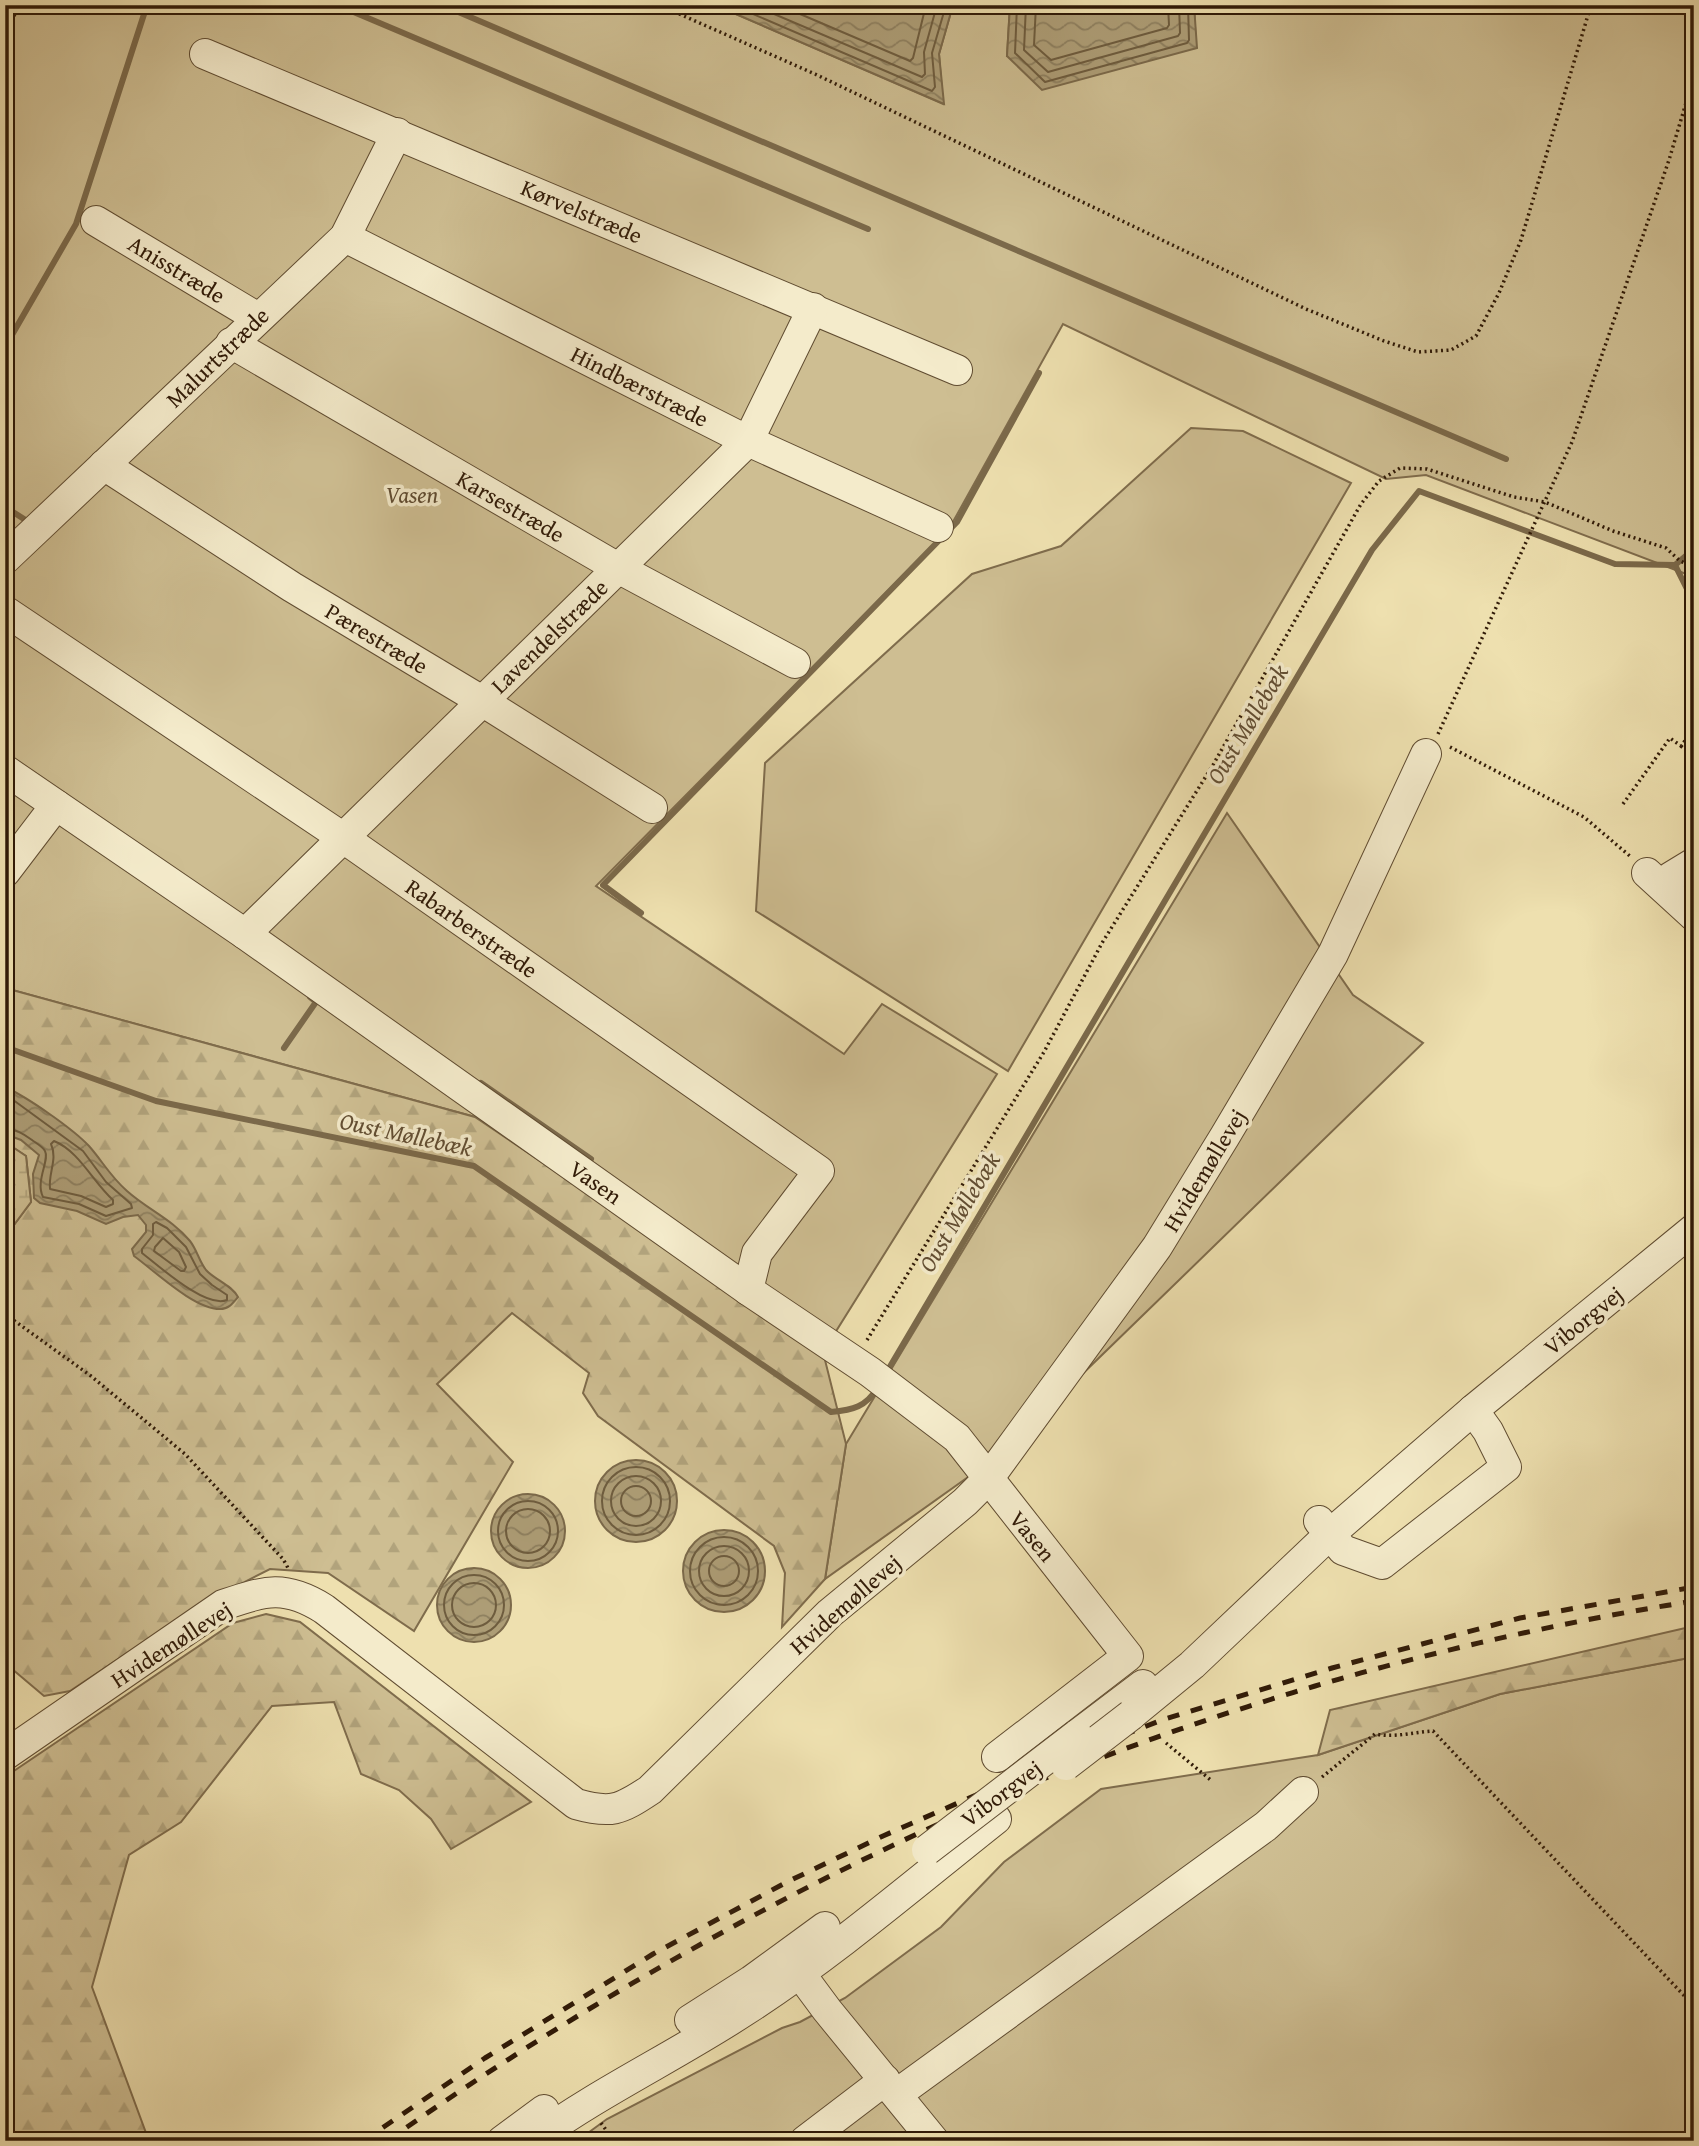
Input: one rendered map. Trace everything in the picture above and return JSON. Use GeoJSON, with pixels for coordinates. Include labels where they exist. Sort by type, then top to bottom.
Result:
{"type":"FeatureCollection","features":[{"type":"Feature","properties":{"kind":"street","name":"Kørvelstræde"},"geometry":{"type":"LineString","coordinates":[[205,54],[957,370]]}},
{"type":"Feature","properties":{"kind":"street","name":"Malurtstræde"},"geometry":{"type":"LineString","coordinates":[[5,559],[345,237],[397,133]]}},
{"type":"Feature","properties":{"kind":"street","name":"Anisstræde"},"geometry":{"type":"LineString","coordinates":[[96,220],[258,318]]}},
{"type":"Feature","properties":{"kind":"street","name":"Hindbærstræde"},"geometry":{"type":"LineString","coordinates":[[345,237],[748,440],[938,527]]}},
{"type":"Feature","properties":{"kind":"street","name":"Lavendelstræde"},"geometry":{"type":"LineString","coordinates":[[245,934],[748,440],[813,308]]}},
{"type":"Feature","properties":{"kind":"street","name":"Karsestræde"},"geometry":{"type":"LineString","coordinates":[[231,343],[618,568],[795,663]]}},
{"type":"Feature","properties":{"kind":"street","name":"Pærestræde"},"geometry":{"type":"LineString","coordinates":[[104,465],[292,587],[653,808]]}},
{"type":"Feature","properties":{"kind":"street","name":"Rabarberstræde"},"geometry":{"type":"LineString","coordinates":[[5,611],[342,837],[819,1171],[757,1253],[748,1290]]}},
{"type":"Feature","properties":{"kind":"street","name":"Hvidemøllevej"},"geometry":{"type":"LineString","coordinates":[[5,1755],[223,1605],[262,1592],[302,1595],[335,1617],[576,1804],[599,1810],[624,1807],[650,1790],[830,1613],[965,1502],[988,1479],[1157,1247],[1225,1136],[1333,954],[1431,746]]}},
{"type":"Feature","properties":{"kind":"street","name":"Vasen"},"geometry":{"type":"LineString","coordinates":[[5,771],[245,934],[748,1290],[862,1366],[957,1438],[1154,1687]]}},
{"type":"Feature","properties":{"kind":"street"},"geometry":{"type":"LineString","coordinates":[[5,872],[56,805]]}},
{"type":"Feature","properties":{"kind":"street"},"geometry":{"type":"LineString","coordinates":[[1654,880],[1671,877],[1694,863]]}},
{"type":"Feature","properties":{"kind":"street"},"geometry":{"type":"LineString","coordinates":[[1654,880],[1694,916]]}},
{"type":"Feature","properties":{"kind":"street","name":"Viborgvej"},"geometry":{"type":"LineString","coordinates":[[502,2141],[589,2080],[706,2011],[793,1964],[918,1882],[1131,1716],[1154,1687],[1224,1613],[1325,1527],[1694,1229]]}},
{"type":"Feature","properties":{"kind":"street"},"geometry":{"type":"LineString","coordinates":[[1325,1527],[1343,1550],[1382,1564],[1506,1467],[1488,1431],[1473,1410]]}},
{"type":"Feature","properties":{"kind":"street"},"geometry":{"type":"LineString","coordinates":[[997,1757],[1128,1656]]}},
{"type":"Feature","properties":{"kind":"street","name":"Viborgvej"},"geometry":{"type":"LineString","coordinates":[[532,2141],[567,2116],[745,2011],[793,1964],[927,1850],[1077,1735],[1154,1687]]}},
{"type":"Feature","properties":{"kind":"street"},"geometry":{"type":"LineString","coordinates":[[805,2141],[891,2087],[1266,1826],[1303,1792]]}},
{"type":"Feature","properties":{"kind":"street"},"geometry":{"type":"LineString","coordinates":[[793,1964],[929,2139]]}},
{"type":"Feature","properties":{"kind":"path"},"geometry":{"type":"LineString","coordinates":[[5,36],[19,5]]}},
{"type":"Feature","properties":{"kind":"path"},"geometry":{"type":"LineString","coordinates":[[659,5],[815,74],[1306,309],[1384,341],[1419,352],[1451,350],[1476,336],[1499,293],[1521,240],[1591,5]]}},
{"type":"Feature","properties":{"kind":"path"},"geometry":{"type":"LineString","coordinates":[[1654,880],[1624,850],[1584,817],[1431,746],[1573,442],[1694,76]]}},
{"type":"Feature","properties":{"kind":"path"},"geometry":{"type":"LineString","coordinates":[[862,1366],[1044,1052],[1102,943],[1213,765],[1361,504],[1379,481],[1399,468],[1427,469],[1514,497],[1545,502],[1613,531],[1665,548],[1681,561],[1694,567]]}},
{"type":"Feature","properties":{"kind":"path"},"geometry":{"type":"LineString","coordinates":[[1681,746],[1694,729]]}},
{"type":"Feature","properties":{"kind":"path"},"geometry":{"type":"LineString","coordinates":[[1623,804],[1670,738],[1694,758]]}},
{"type":"Feature","properties":{"kind":"path"},"geometry":{"type":"LineString","coordinates":[[5,1314],[91,1376],[185,1454],[283,1559],[302,1595]]}},
{"type":"Feature","properties":{"kind":"path"},"geometry":{"type":"LineString","coordinates":[[1303,1792],[1376,1734],[1390,1737],[1410,1732],[1433,1731],[1694,2006]]}},
{"type":"Feature","properties":{"kind":"path"},"geometry":{"type":"LineString","coordinates":[[1166,1742],[1212,1781]]}},
{"type":"Feature","properties":{"kind":"green space","name":"Vasen"},"geometry":{"type":"Polygon","coordinates":[[[5,5],[715,5],[943,104],[939,54],[953,5],[1010,5],[1007,56],[1196,48],[1194,5],[1694,5],[1694,577],[1426,475],[1386,479],[1063,324],[949,529],[596,886],[844,1054],[882,1004],[997,1074],[823,1352],[475,1117],[5,988],[5,5]]]}},
{"type":"Feature","properties":{"kind":"green space"},"geometry":{"type":"Polygon","coordinates":[[[1191,428],[1243,431],[1351,483],[1008,1071],[756,911],[765,763],[972,574],[1061,546],[1191,428]]]}},
{"type":"Feature","properties":{"kind":"green space"},"geometry":{"type":"Polygon","coordinates":[[[1227,813],[1353,995],[1423,1043],[999,1455],[825,1579],[846,1444],[1227,813]]]}},
{"type":"Feature","properties":{"kind":"green space"},"geometry":{"type":"Polygon","coordinates":[[[5,988],[475,1117],[823,1352],[846,1444],[825,1579],[782,1627],[785,1573],[774,1546],[598,1416],[583,1393],[589,1373],[512,1313],[437,1384],[513,1462],[414,1631],[328,1573],[270,1569],[198,1606],[70,1691],[44,1696],[5,1663],[5,1237],[31,1202],[26,1156],[5,1142],[5,988]]]}},
{"type":"Feature","properties":{"kind":"green space"},"geometry":{"type":"Polygon","coordinates":[[[5,1142],[26,1156],[31,1202],[5,1237],[5,1142]]]}},
{"type":"Feature","properties":{"kind":"green space"},"geometry":{"type":"Polygon","coordinates":[[[266,1614],[300,1622],[531,1802],[451,1849],[431,1819],[399,1790],[361,1774],[334,1702],[272,1706],[181,1822],[129,1855],[92,1987],[149,2141],[5,2141],[5,1777],[233,1623],[266,1614]]]}},
{"type":"Feature","properties":{"kind":"green space"},"geometry":{"type":"Polygon","coordinates":[[[1694,1626],[1694,1657],[1500,1694],[1318,1755],[1330,1710],[1694,1626]]]}},
{"type":"Feature","properties":{"kind":"green space"},"geometry":{"type":"Polygon","coordinates":[[[1694,1657],[1694,2141],[577,2141],[607,2119],[845,1998],[941,1927],[1004,1862],[1101,1789],[1318,1755],[1500,1694],[1694,1657]]]}},
{"type":"Feature","properties":{"kind":"water"},"geometry":{"type":"Polygon","coordinates":[[[715,5],[953,5],[939,54],[944,104],[715,5]]]}},
{"type":"Feature","properties":{"kind":"water"},"geometry":{"type":"Polygon","coordinates":[[[1010,5],[1194,5],[1197,48],[1042,90],[1007,56],[1010,5]]]}},
{"type":"Feature","properties":{"kind":"water"},"geometry":{"type":"Polygon","coordinates":[[[5,1087],[37,1105],[89,1146],[127,1191],[183,1234],[192,1244],[206,1270],[238,1297],[226,1308],[220,1309],[199,1303],[134,1256],[132,1249],[146,1232],[146,1225],[138,1215],[123,1217],[106,1224],[77,1211],[40,1203],[34,1198],[33,1174],[39,1155],[21,1140],[5,1134],[5,1087]]]}},
{"type":"Feature","properties":{"kind":"water"},"geometry":{"type":"Polygon","coordinates":[[[636,1460],[652,1463],[665,1472],[674,1485],[677,1501],[674,1517],[665,1530],[652,1539],[636,1542],[620,1539],[607,1530],[598,1517],[595,1501],[598,1485],[607,1472],[620,1463],[636,1460]]]}},
{"type":"Feature","properties":{"kind":"water"},"geometry":{"type":"Polygon","coordinates":[[[521,1494],[535,1494],[549,1500],[559,1510],[565,1531],[563,1545],[549,1562],[535,1568],[521,1568],[507,1562],[497,1552],[491,1538],[491,1524],[497,1510],[507,1500],[521,1494]]]}},
{"type":"Feature","properties":{"kind":"water"},"geometry":{"type":"Polygon","coordinates":[[[724,1530],[740,1533],[753,1542],[762,1555],[765,1571],[762,1587],[753,1600],[740,1609],[724,1612],[708,1609],[695,1600],[686,1587],[683,1571],[686,1555],[695,1542],[708,1533],[724,1530]]]}},
{"type":"Feature","properties":{"kind":"water"},"geometry":{"type":"Polygon","coordinates":[[[467,1568],[481,1568],[495,1574],[505,1584],[511,1605],[509,1619],[495,1636],[481,1642],[467,1642],[453,1636],[443,1626],[437,1612],[437,1598],[443,1584],[453,1574],[467,1568]]]}},
{"type":"Feature","properties":{"kind":"waterway"},"geometry":{"type":"LineString","coordinates":[[5,347],[76,224],[147,5]]}},
{"type":"Feature","properties":{"kind":"waterway"},"geometry":{"type":"LineString","coordinates":[[337,5],[868,229]]}},
{"type":"Feature","properties":{"kind":"waterway"},"geometry":{"type":"LineString","coordinates":[[442,5],[1506,459]]}},
{"type":"Feature","properties":{"kind":"waterway"},"geometry":{"type":"LineString","coordinates":[[641,913],[603,885],[957,522],[1039,373]]}},
{"type":"Feature","properties":{"kind":"waterway","name":"Oust Møllebæk"},"geometry":{"type":"LineString","coordinates":[[885,1375],[1372,550],[1419,491],[1615,564],[1675,565],[1694,603]]}},
{"type":"Feature","properties":{"kind":"waterway"},"geometry":{"type":"LineString","coordinates":[[5,507],[24,519]]}},
{"type":"Feature","properties":{"kind":"waterway"},"geometry":{"type":"LineString","coordinates":[[1675,565],[1694,549]]}},
{"type":"Feature","properties":{"kind":"waterway"},"geometry":{"type":"LineString","coordinates":[[284,1048],[316,1002],[310,997]]}},
{"type":"Feature","properties":{"kind":"waterway","name":"Oust Møllebæk"},"geometry":{"type":"LineString","coordinates":[[5,1047],[156,1101],[474,1166],[831,1412],[864,1403],[878,1387]]}},
{"type":"Feature","properties":{"kind":"waterway"},"geometry":{"type":"LineString","coordinates":[[481,1083],[591,1159]]}},
{"type":"Feature","properties":{"kind":"railway"},"geometry":{"type":"LineString","coordinates":[[363,2141],[485,2058],[653,1954],[787,1882],[1026,1773],[1162,1720],[1332,1668],[1520,1618],[1694,1587]]}},
{"type":"Feature","properties":{"kind":"railway"},"geometry":{"type":"LineString","coordinates":[[387,2141],[538,2041],[693,1949],[853,1865],[1018,1789],[1189,1726],[1331,1681],[1475,1644],[1694,1601]]}}]}
